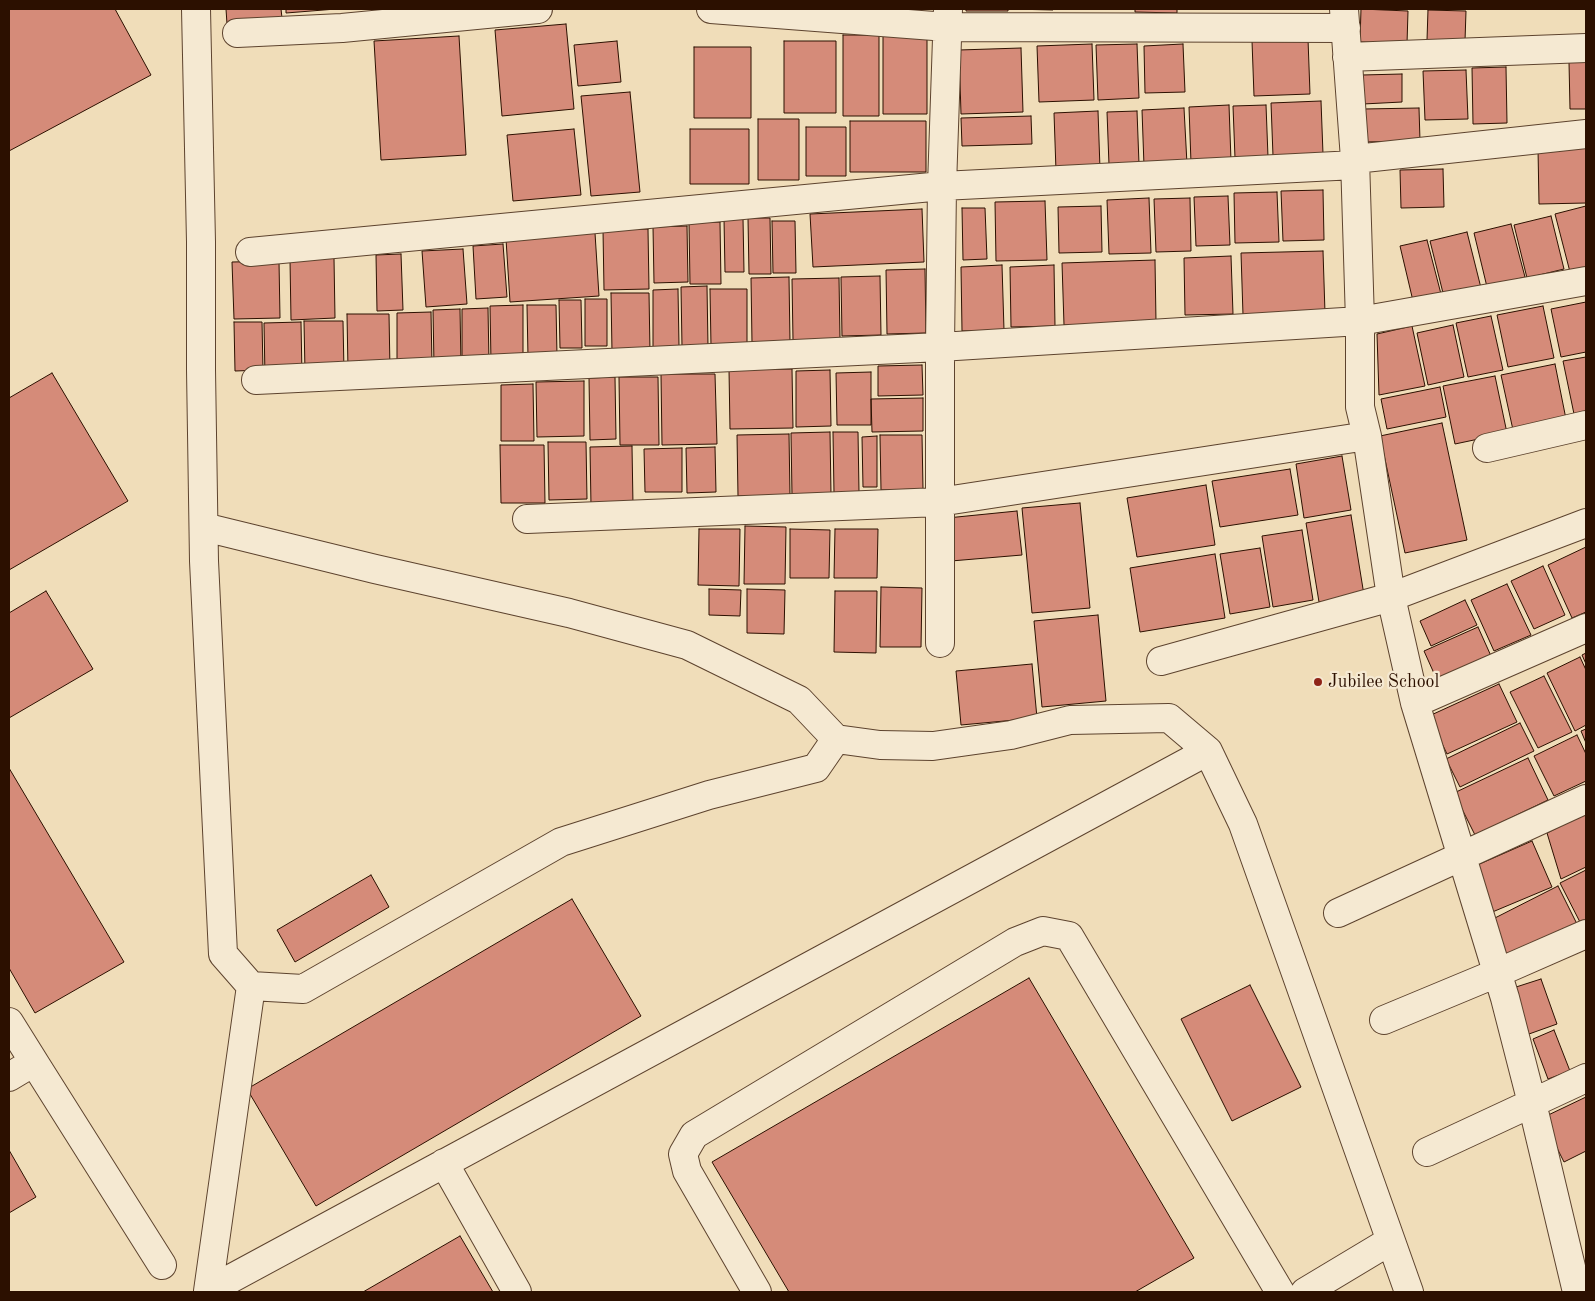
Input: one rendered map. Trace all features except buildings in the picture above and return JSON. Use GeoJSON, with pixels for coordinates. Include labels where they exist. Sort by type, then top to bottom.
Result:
{"type":"FeatureCollection","features":[{"type":"Feature","properties":{"kind":"street"},"geometry":{"type":"LineString","coordinates":[[196,9],[201,232],[204,527],[223,954],[251,986],[303,989],[561,842],[709,795],[816,768],[836,739]]}},
{"type":"Feature","properties":{"kind":"street"},"geometry":{"type":"LineString","coordinates":[[237,33],[342,28],[538,9]]}},
{"type":"Feature","properties":{"kind":"street"},"geometry":{"type":"LineString","coordinates":[[711,9],[948,18],[1345,18],[1355,162],[1360,321],[1360,407],[1367,436],[1392,597],[1415,702],[1497,973],[1578,1276]]}},
{"type":"Feature","properties":{"kind":"street"},"geometry":{"type":"LineString","coordinates":[[940,642],[939,502],[942,186],[948,18]]}},
{"type":"Feature","properties":{"kind":"street"},"geometry":{"type":"LineString","coordinates":[[1348,57],[1586,48]]}},
{"type":"Feature","properties":{"kind":"street"},"geometry":{"type":"LineString","coordinates":[[250,252],[942,186],[1355,162],[1586,134]]}},
{"type":"Feature","properties":{"kind":"street"},"geometry":{"type":"LineString","coordinates":[[256,380],[940,347],[1360,321],[1586,281]]}},
{"type":"Feature","properties":{"kind":"street"},"geometry":{"type":"LineString","coordinates":[[1487,448],[1586,425]]}},
{"type":"Feature","properties":{"kind":"street"},"geometry":{"type":"LineString","coordinates":[[527,519],[939,502],[1367,436]]}},
{"type":"Feature","properties":{"kind":"street"},"geometry":{"type":"LineString","coordinates":[[1161,661],[1392,597],[1586,523]]}},
{"type":"Feature","properties":{"kind":"street"},"geometry":{"type":"LineString","coordinates":[[204,527],[375,570],[569,613],[687,645],[800,700],[836,739],[880,745],[932,746],[1011,735],[1070,720],[1169,718],[1208,750],[1243,824],[1409,1292]]}},
{"type":"Feature","properties":{"kind":"street"},"geometry":{"type":"LineString","coordinates":[[1415,702],[1586,628]]}},
{"type":"Feature","properties":{"kind":"street"},"geometry":{"type":"LineString","coordinates":[[251,986],[208,1291],[1208,750]]}},
{"type":"Feature","properties":{"kind":"street"},"geometry":{"type":"LineString","coordinates":[[1338,913],[1586,799]]}},
{"type":"Feature","properties":{"kind":"street"},"geometry":{"type":"LineString","coordinates":[[757,1292],[687,1171],[683,1154],[694,1135],[1015,942],[1043,931],[1069,936],[1280,1292]]}},
{"type":"Feature","properties":{"kind":"street"},"geometry":{"type":"LineString","coordinates":[[1384,1020],[1586,934]]}},
{"type":"Feature","properties":{"kind":"street"},"geometry":{"type":"LineString","coordinates":[[9,1022],[162,1264]]}},
{"type":"Feature","properties":{"kind":"street"},"geometry":{"type":"LineString","coordinates":[[9,1076],[34,1062]]}},
{"type":"Feature","properties":{"kind":"street"},"geometry":{"type":"LineString","coordinates":[[1427,1152],[1586,1078]]}},
{"type":"Feature","properties":{"kind":"street"},"geometry":{"type":"LineString","coordinates":[[444,1163],[517,1292]]}},
{"type":"Feature","properties":{"kind":"street"},"geometry":{"type":"LineString","coordinates":[[1305,1292],[1390,1241]]}},
{"type":"Feature","properties":{"kind":"place","name":"Jubilee School"},"geometry":{"type":"Point","coordinates":[1318,682]}}]}
